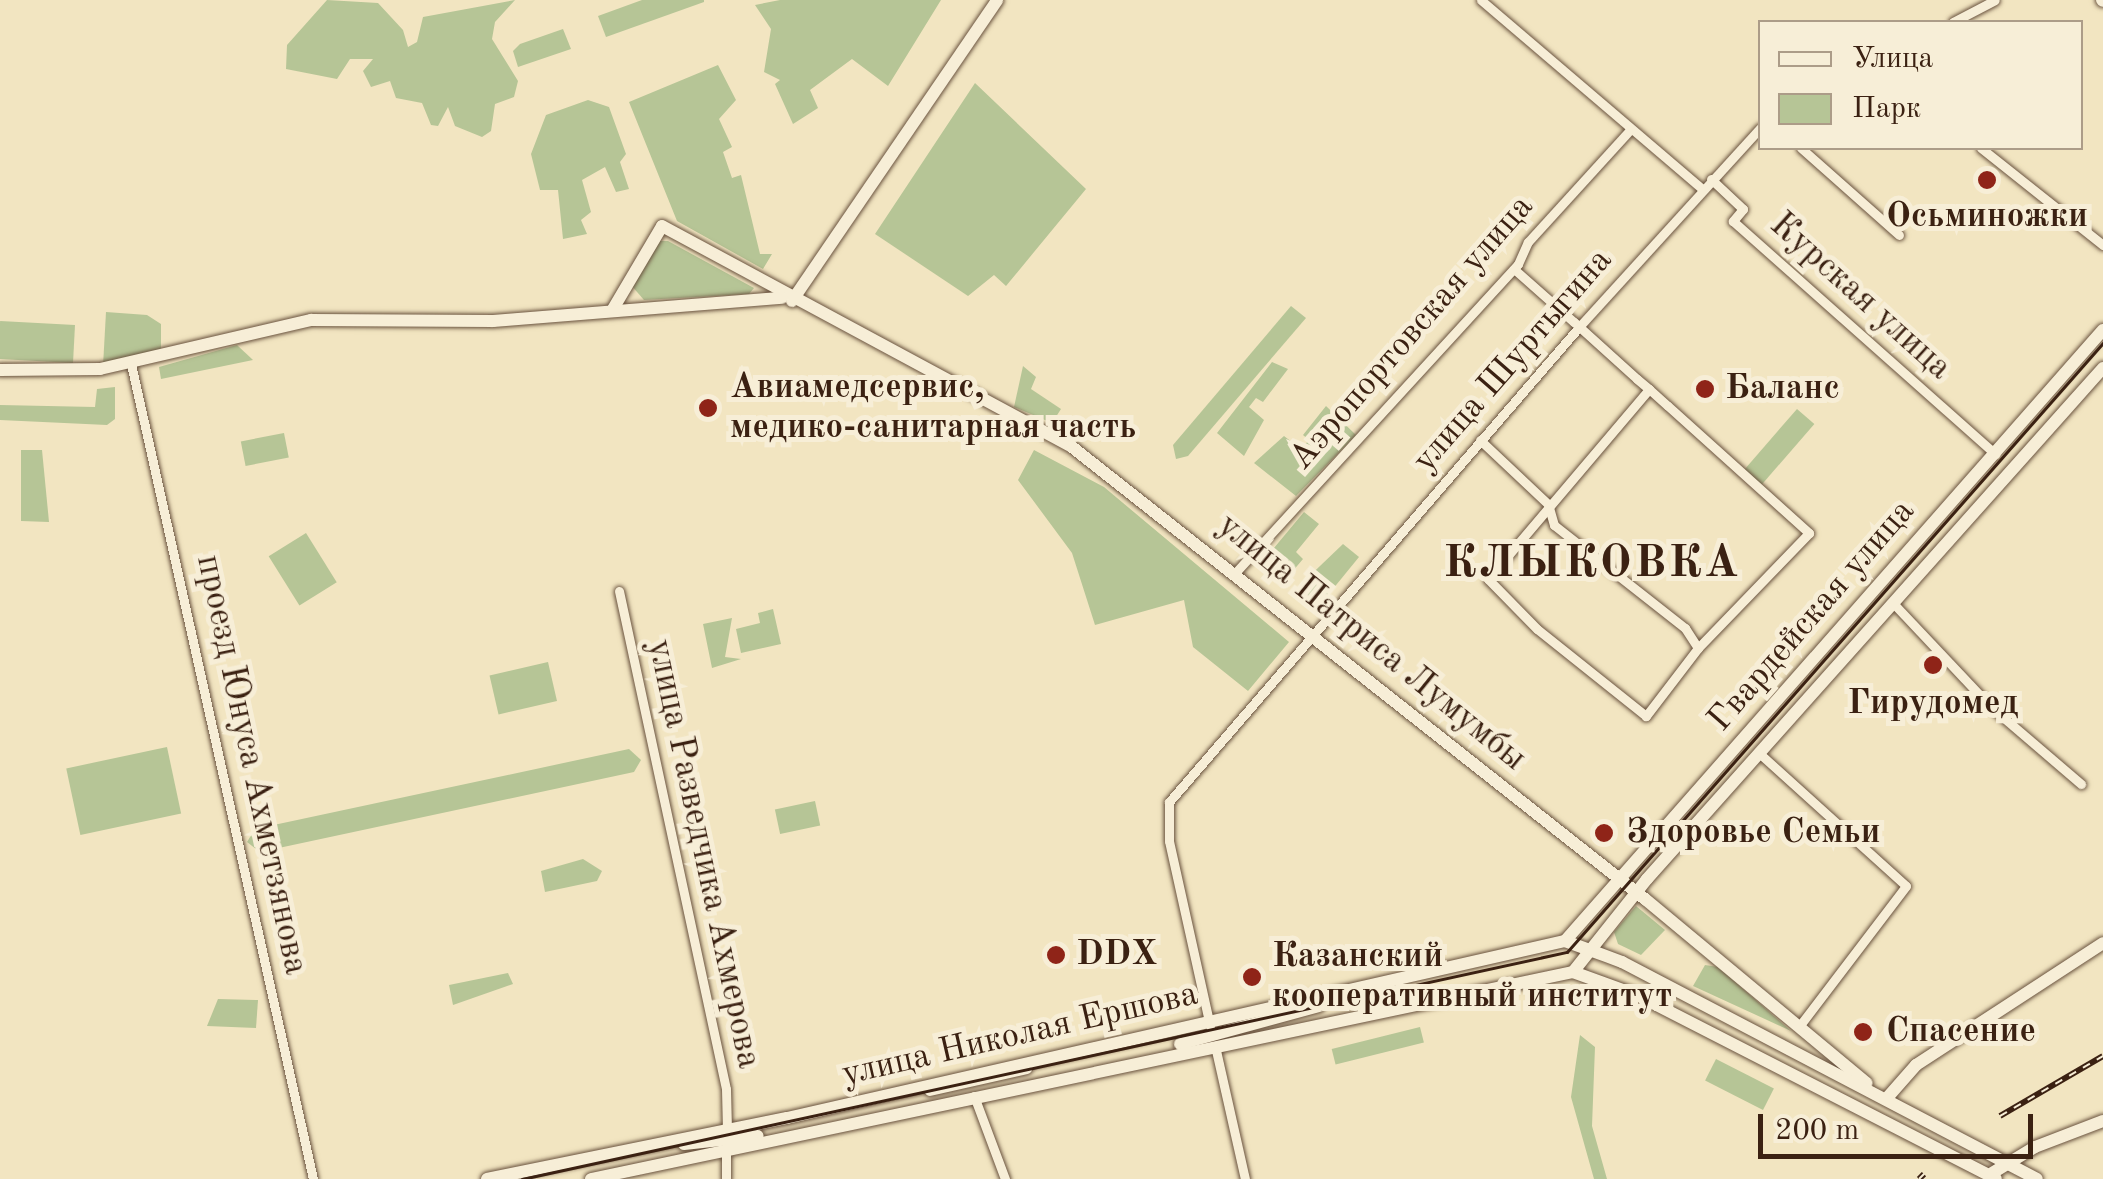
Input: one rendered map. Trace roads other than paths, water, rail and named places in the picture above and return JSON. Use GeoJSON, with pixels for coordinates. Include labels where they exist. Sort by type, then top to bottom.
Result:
{"type":"FeatureCollection","features":[{"type":"Feature","properties":{"kind":"main road"},"geometry":{"type":"LineString","coordinates":[[0,370],[130,364],[312,320],[493,321],[612,309],[788,300],[997,0]]}},
{"type":"Feature","properties":{"kind":"main road","name":"улица Патриса Лумумбы"},"geometry":{"type":"LineString","coordinates":[[612,309],[662,226],[788,300],[1072,447],[1619,878],[1883,1097]]}},
{"type":"Feature","properties":{"kind":"main road"},"geometry":{"type":"LineString","coordinates":[[629,281],[642,307]]}},
{"type":"Feature","properties":{"kind":"main road","name":"Гвардейская улица"},"geometry":{"type":"LineString","coordinates":[[1565,941],[2103,330]]}},
{"type":"Feature","properties":{"kind":"main road","name":"Гвардейская улица"},"geometry":{"type":"LineString","coordinates":[[1572,972],[1636,892],[2103,368]]}},
{"type":"Feature","properties":{"kind":"main road"},"geometry":{"type":"LineString","coordinates":[[1565,941],[1572,972],[1636,995],[1989,1178],[2006,1162],[2103,1121]]}},
{"type":"Feature","properties":{"kind":"main road","name":"улица Николая Ершова"},"geometry":{"type":"LineString","coordinates":[[847,1124],[1078,1072],[1379,986],[1565,941],[1592,948],[2037,1179]]}},
{"type":"Feature","properties":{"kind":"main road"},"geometry":{"type":"LineString","coordinates":[[1883,1097],[1916,1065],[2103,943]]}},
{"type":"Feature","properties":{"kind":"main road","name":"улица Николая Ершова"},"geometry":{"type":"LineString","coordinates":[[592,1179],[633,1170],[787,1118],[884,1095],[962,1086],[1110,1046],[1291,1030],[1572,972]]}},
{"type":"Feature","properties":{"kind":"main road"},"geometry":{"type":"LineString","coordinates":[[727,1140],[847,1124],[964,1090],[1078,1072]]}},
{"type":"Feature","properties":{"kind":"main road","name":"улица Николая Ершова"},"geometry":{"type":"LineString","coordinates":[[487,1179],[652,1145],[727,1140]]}},
{"type":"Feature","properties":{"kind":"street"},"geometry":{"type":"LineString","coordinates":[[1481,0],[1702,190]]}},
{"type":"Feature","properties":{"kind":"street"},"geometry":{"type":"LineString","coordinates":[[1957,20],[1995,0]]}},
{"type":"Feature","properties":{"kind":"street","name":"Аэропортовская улица"},"geometry":{"type":"LineString","coordinates":[[1235,573],[1514,269],[1528,242],[1631,129]]}},
{"type":"Feature","properties":{"kind":"street","name":"улица Шуртыгина"},"geometry":{"type":"LineString","coordinates":[[1212,1035],[1166,809],[1310,634],[1758,130]]}},
{"type":"Feature","properties":{"kind":"street"},"geometry":{"type":"LineString","coordinates":[[1803,150],[1899,235]]}},
{"type":"Feature","properties":{"kind":"street"},"geometry":{"type":"LineString","coordinates":[[1983,150],[2103,245]]}},
{"type":"Feature","properties":{"kind":"street","name":"Курская улица"},"geometry":{"type":"LineString","coordinates":[[1710,180],[1743,209],[1733,220],[1996,454]]}},
{"type":"Feature","properties":{"kind":"street"},"geometry":{"type":"LineString","coordinates":[[1514,269],[1649,389],[1809,533],[1698,648],[1646,716],[1537,628],[1488,579],[1649,389]]}},
{"type":"Feature","properties":{"kind":"street","name":"проезд Юнуса Ахметзянова"},"geometry":{"type":"LineString","coordinates":[[130,364],[313,1179]]}},
{"type":"Feature","properties":{"kind":"street"},"geometry":{"type":"LineString","coordinates":[[1480,440],[1548,504],[1554,525],[1685,628],[1698,648]]}},
{"type":"Feature","properties":{"kind":"street","name":"улица Разведчика Ахмерова"},"geometry":{"type":"LineString","coordinates":[[619,591],[726,1088],[726,1179]]}},
{"type":"Feature","properties":{"kind":"street"},"geometry":{"type":"LineString","coordinates":[[1893,603],[1990,706],[2081,784]]}},
{"type":"Feature","properties":{"kind":"street"},"geometry":{"type":"LineString","coordinates":[[1759,753],[1906,886],[1800,1026]]}},
{"type":"Feature","properties":{"kind":"street"},"geometry":{"type":"LineString","coordinates":[[1212,1035],[1245,1179]]}},
{"type":"Feature","properties":{"kind":"street"},"geometry":{"type":"LineString","coordinates":[[974,1096],[1005,1179]]}},
{"type":"Feature","properties":{"kind":"tram line"},"geometry":{"type":"LineString","coordinates":[[522,1179],[1567,952],[2103,343]]}},
{"type":"Feature","properties":{"kind":"railway"},"geometry":{"type":"LineString","coordinates":[[2000,1116],[2103,1056]]}},
{"type":"Feature","properties":{"kind":"railway"},"geometry":{"type":"LineString","coordinates":[[1919,1179],[1924,1174]]}},
{"type":"Feature","properties":{"kind":"place","name":"Осьминожки"},"geometry":{"type":"Point","coordinates":[1987,180]}},
{"type":"Feature","properties":{"kind":"place","name":"Баланс"},"geometry":{"type":"Point","coordinates":[1705,389]}},
{"type":"Feature","properties":{"kind":"place","name":"Авиамедсервис, медико-санитарная часть"},"geometry":{"type":"Point","coordinates":[708,408]}},
{"type":"Feature","properties":{"kind":"place","name":"Гирудомед"},"geometry":{"type":"Point","coordinates":[1933,665]}},
{"type":"Feature","properties":{"kind":"place","name":"Здоровье Семьи"},"geometry":{"type":"Point","coordinates":[1604,833]}},
{"type":"Feature","properties":{"kind":"place","name":"DDX"},"geometry":{"type":"Point","coordinates":[1056,955]}},
{"type":"Feature","properties":{"kind":"place","name":"Казанский кооперативный институт"},"geometry":{"type":"Point","coordinates":[1252,977]}},
{"type":"Feature","properties":{"kind":"place","name":"Спасение"},"geometry":{"type":"Point","coordinates":[1863,1032]}},
{"type":"Feature","properties":{"kind":"district","name":"КЛЫКОВКА"},"geometry":{"type":"Point","coordinates":[1592,565]}}]}
